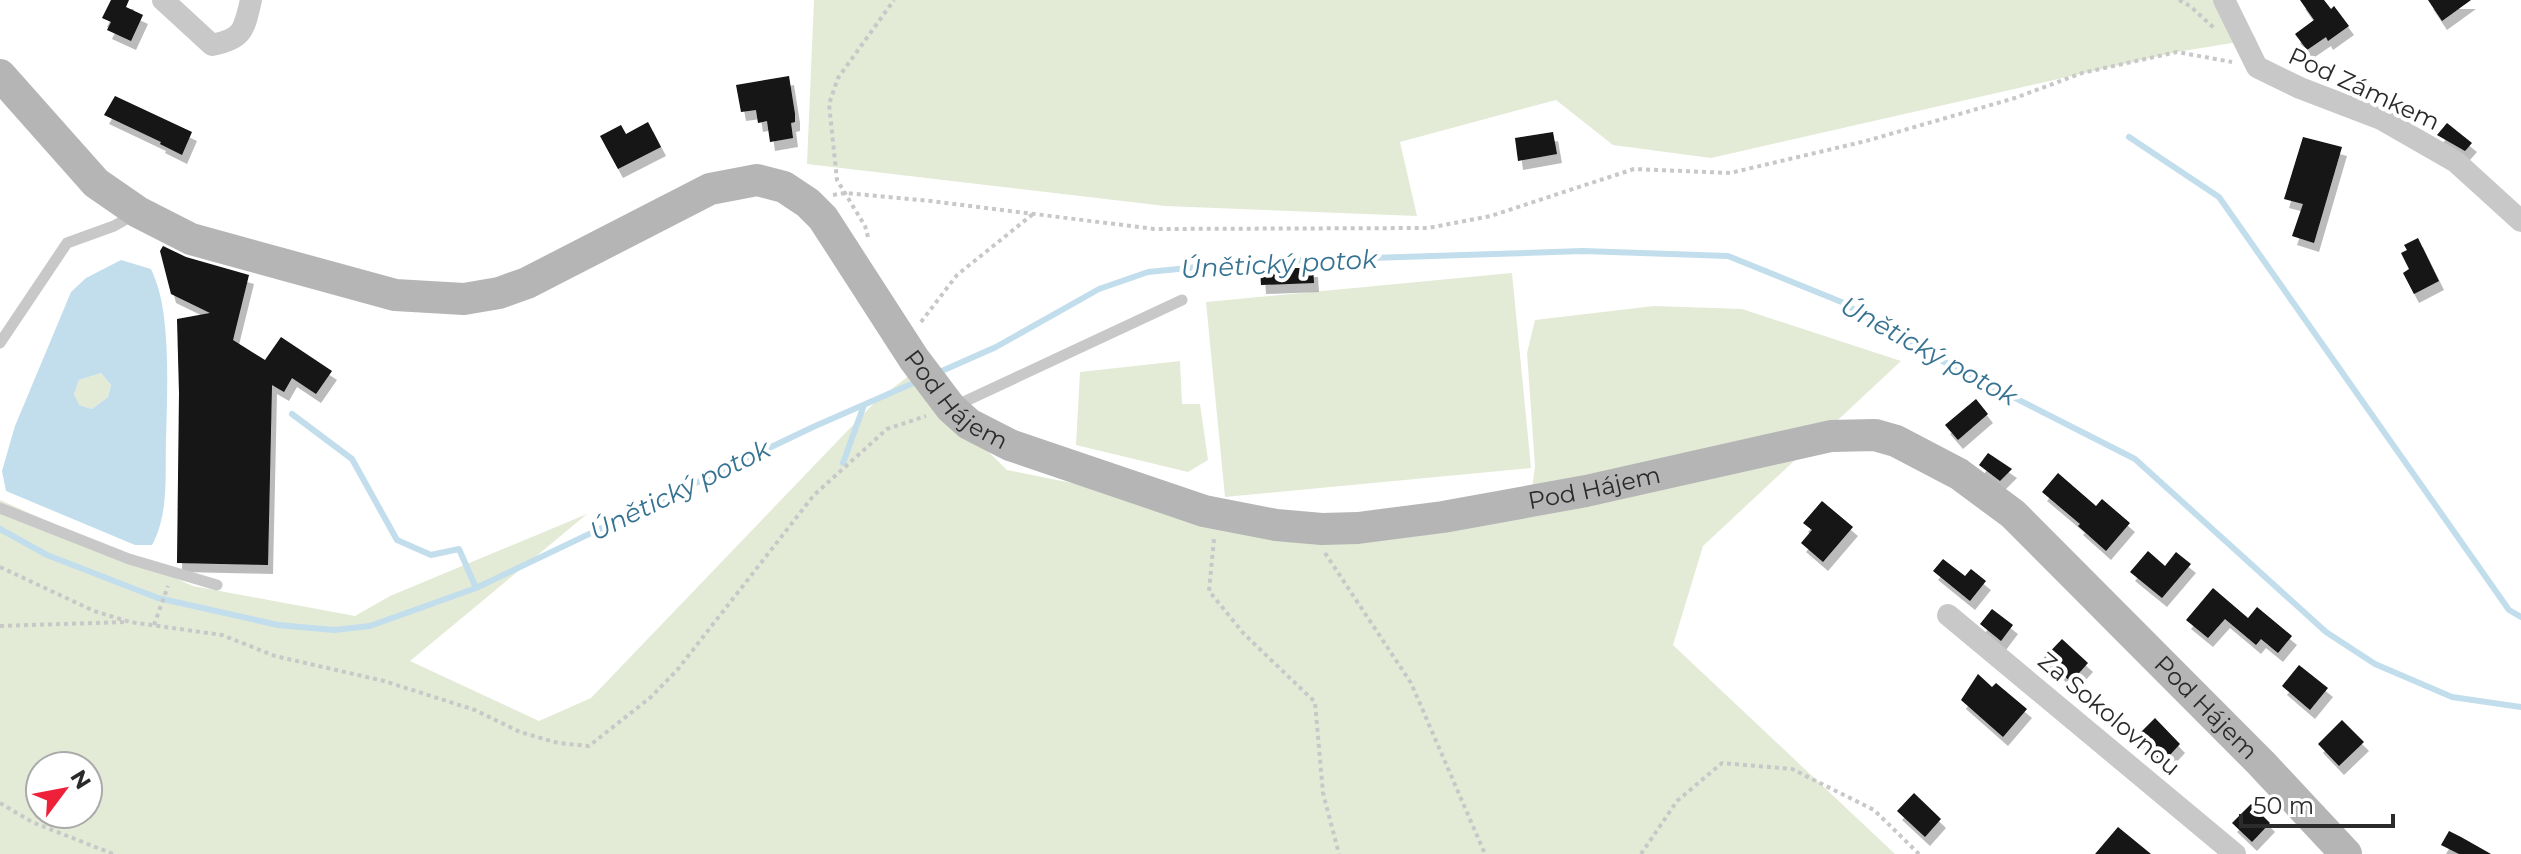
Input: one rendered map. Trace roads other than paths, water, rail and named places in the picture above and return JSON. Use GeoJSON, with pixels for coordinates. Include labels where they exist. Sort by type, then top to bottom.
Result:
{"type":"FeatureCollection","features":[{"type":"Feature","properties":{"kind":"street"},"geometry":{"type":"LineString","coordinates":[[163,0],[212,45],[231,42],[244,28],[251,0]]}},
{"type":"Feature","properties":{"kind":"street","name":"Pod Zámkem"},"geometry":{"type":"LineString","coordinates":[[2224,0],[2257,67],[2300,88],[2381,119],[2456,162],[2521,221]]}},
{"type":"Feature","properties":{"kind":"street"},"geometry":{"type":"LineString","coordinates":[[0,75],[85,172],[109,194],[138,212]]}},
{"type":"Feature","properties":{"kind":"street","name":"Pod Hájem"},"geometry":{"type":"LineString","coordinates":[[138,212],[191,239],[395,295],[464,299],[499,293],[527,283],[710,189],[757,180],[784,187],[805,201],[834,233],[942,404],[969,424],[1010,445],[1217,513],[1308,528],[1358,528],[1443,517],[1586,491],[1815,439],[1847,434],[1882,437],[1947,467],[2013,514],[2333,849]]}},
{"type":"Feature","properties":{"kind":"street","name":"Za Sokolovnou"},"geometry":{"type":"LineString","coordinates":[[1948,615],[2235,854]]}},
{"type":"Feature","properties":{"kind":"lane"},"geometry":{"type":"LineString","coordinates":[[0,343],[67,243],[114,226],[138,212]]}},
{"type":"Feature","properties":{"kind":"lane"},"geometry":{"type":"LineString","coordinates":[[942,404],[1182,300]]}},
{"type":"Feature","properties":{"kind":"lane"},"geometry":{"type":"LineString","coordinates":[[0,508],[129,559],[217,585]]}},
{"type":"Feature","properties":{"kind":"water"},"geometry":{"type":"Polygon","coordinates":[[[121,260],[151,269],[159,292],[167,363],[166,481],[164,508],[152,545],[135,545],[6,491],[2,471],[15,426],[71,292],[86,278],[121,260]],[[101,373],[79,380],[74,394],[79,405],[92,409],[108,397],[111,385],[101,373]]]}},
{"type":"Feature","properties":{"kind":"waterway"},"geometry":{"type":"LineString","coordinates":[[2129,137],[2219,197],[2509,610],[2521,617]]}},
{"type":"Feature","properties":{"kind":"waterway","name":"Únětický potok"},"geometry":{"type":"LineString","coordinates":[[935,374],[996,347],[1099,289],[1148,272],[1249,262],[1583,251],[1728,256],[1844,303],[1907,343],[2135,459],[2326,632],[2375,664],[2452,697],[2521,707]]}},
{"type":"Feature","properties":{"kind":"waterway","name":"Únětický potok"},"geometry":{"type":"LineString","coordinates":[[0,529],[47,555],[158,598],[278,625],[334,630],[370,626],[476,588],[813,427],[918,381]]}},
{"type":"Feature","properties":{"kind":"waterway"},"geometry":{"type":"LineString","coordinates":[[843,463],[864,405]]}},
{"type":"Feature","properties":{"kind":"waterway"},"geometry":{"type":"LineString","coordinates":[[292,414],[352,459],[397,540],[431,555],[459,549],[476,588]]}}]}
